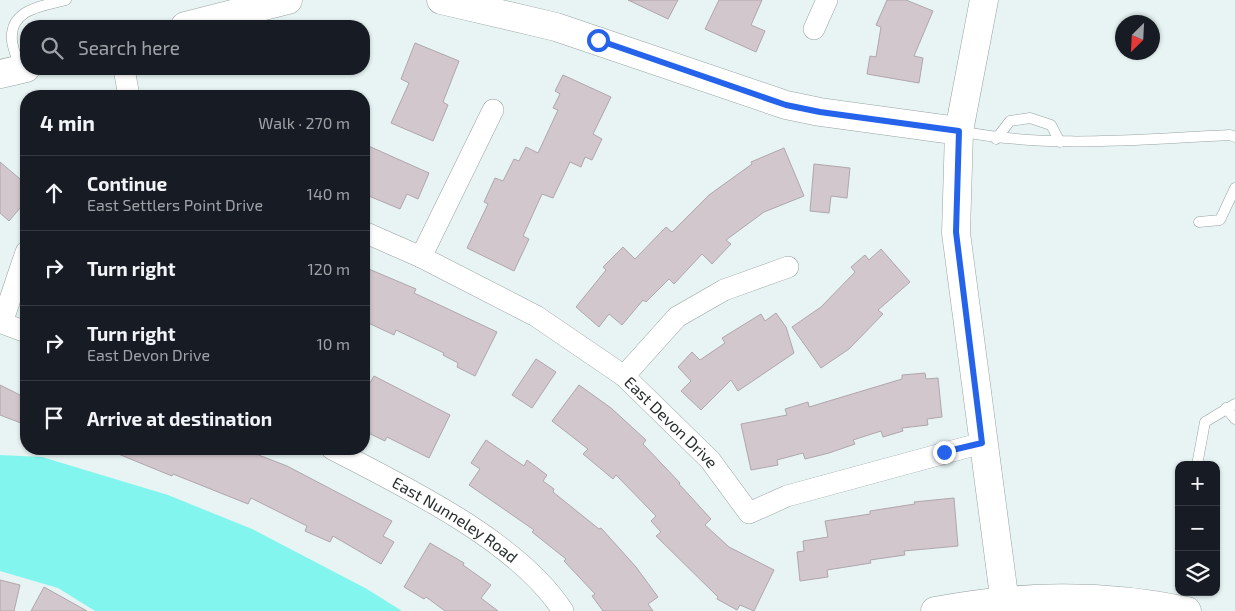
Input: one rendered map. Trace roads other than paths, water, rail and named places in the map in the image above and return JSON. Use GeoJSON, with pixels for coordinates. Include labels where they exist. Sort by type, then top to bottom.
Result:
{"type":"FeatureCollection","features":[{"type":"Feature","properties":{"kind":"street"},"geometry":{"type":"LineString","coordinates":[[200,20],[221,12],[288,0]]}},
{"type":"Feature","properties":{"kind":"street"},"geometry":{"type":"LineString","coordinates":[[441,0],[573,32],[786,105],[820,112],[959,131]]}},
{"type":"Feature","properties":{"kind":"street"},"geometry":{"type":"LineString","coordinates":[[814,29],[826,0]]}},
{"type":"Feature","properties":{"kind":"street"},"geometry":{"type":"LineString","coordinates":[[984,0],[959,131],[956,232],[982,443],[1005,606]]}},
{"type":"Feature","properties":{"kind":"street"},"geometry":{"type":"LineString","coordinates":[[125,75],[128,90]]}},
{"type":"Feature","properties":{"kind":"street"},"geometry":{"type":"LineString","coordinates":[[421,257],[493,110]]}},
{"type":"Feature","properties":{"kind":"street","name":"East Devon Drive"},"geometry":{"type":"LineString","coordinates":[[370,235],[421,257],[536,316],[624,376],[710,460],[749,513],[787,496],[982,443]]}},
{"type":"Feature","properties":{"kind":"street"},"geometry":{"type":"LineString","coordinates":[[624,376],[677,317],[724,290],[788,267]]}},
{"type":"Feature","properties":{"kind":"street"},"geometry":{"type":"LineString","coordinates":[[20,270],[2,322],[20,330]]}},
{"type":"Feature","properties":{"kind":"street","name":"East Nunneley Road"},"geometry":{"type":"LineString","coordinates":[[343,455],[436,504],[500,548],[552,594],[563,611]]}},
{"type":"Feature","properties":{"kind":"street"},"geometry":{"type":"LineString","coordinates":[[935,611],[1005,606],[1060,597],[1181,607]]}},
{"type":"Feature","properties":{"kind":"lane"},"geometry":{"type":"LineString","coordinates":[[16,71],[12,41],[14,29],[21,14],[32,8],[66,0]]}},
{"type":"Feature","properties":{"kind":"lane"},"geometry":{"type":"LineString","coordinates":[[996,139],[1010,121],[1030,118],[1051,125],[1060,142]]}},
{"type":"Feature","properties":{"kind":"lane"},"geometry":{"type":"LineString","coordinates":[[959,131],[996,139],[1060,142],[1230,135],[1235,137]]}},
{"type":"Feature","properties":{"kind":"lane"},"geometry":{"type":"LineString","coordinates":[[1199,222],[1220,220],[1235,188]]}},
{"type":"Feature","properties":{"kind":"lane"},"geometry":{"type":"LineString","coordinates":[[1197,461],[1205,422],[1230,406],[1235,420]]}}]}
